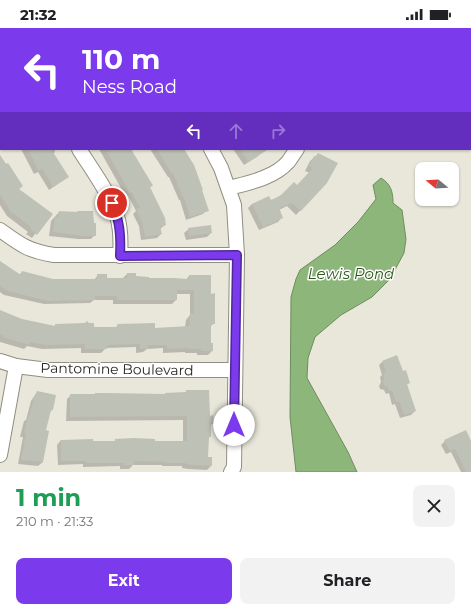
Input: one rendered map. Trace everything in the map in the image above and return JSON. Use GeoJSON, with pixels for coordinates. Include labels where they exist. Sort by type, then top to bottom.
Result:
{"type":"FeatureCollection","features":[{"type":"Feature","properties":{"kind":"street"},"geometry":{"type":"LineString","coordinates":[[80,150],[106,192],[117,215],[121,237],[120,256]]}},
{"type":"Feature","properties":{"kind":"street"},"geometry":{"type":"LineString","coordinates":[[212,150],[221,168],[234,205],[237,255],[234,370],[234,467],[231,472]]}},
{"type":"Feature","properties":{"kind":"street"},"geometry":{"type":"LineString","coordinates":[[229,188],[256,181],[275,172],[288,162],[296,150]]}},
{"type":"Feature","properties":{"kind":"street"},"geometry":{"type":"LineString","coordinates":[[0,230],[25,248],[38,253],[54,255],[237,255]]}},
{"type":"Feature","properties":{"kind":"street","name":"Pantomine Boulevard"},"geometry":{"type":"LineString","coordinates":[[0,361],[16,366],[48,370],[234,370]]}},
{"type":"Feature","properties":{"kind":"street"},"geometry":{"type":"LineString","coordinates":[[0,455],[16,366]]}},
{"type":"Feature","properties":{"kind":"water","name":"Lewis Pond"},"geometry":{"type":"Polygon","coordinates":[[[381,178],[391,189],[393,203],[402,210],[406,239],[404,253],[390,279],[372,297],[341,315],[315,337],[308,358],[307,378],[348,452],[357,472],[296,472],[290,417],[291,297],[296,279],[300,270],[335,245],[358,222],[376,199],[373,185],[381,178]]]}},
{"type":"Feature","properties":{"kind":"building"},"geometry":{"type":"Polygon","coordinates":[[[28,150],[52,150],[69,177],[53,187],[42,168],[39,171],[28,150]]]}},
{"type":"Feature","properties":{"kind":"building"},"geometry":{"type":"Polygon","coordinates":[[[110,150],[132,150],[153,186],[150,187],[165,218],[166,225],[160,227],[162,234],[145,237],[142,222],[136,209],[140,208],[132,192],[130,193],[107,152],[110,150]]]}},
{"type":"Feature","properties":{"kind":"building"},"geometry":{"type":"Polygon","coordinates":[[[158,150],[185,150],[194,165],[209,211],[190,217],[184,197],[173,173],[172,174],[158,150]]]}},
{"type":"Feature","properties":{"kind":"building"},"geometry":{"type":"Polygon","coordinates":[[[241,150],[267,150],[248,162],[241,150]]]}},
{"type":"Feature","properties":{"kind":"building"},"geometry":{"type":"Polygon","coordinates":[[[318,153],[338,163],[327,183],[301,211],[292,203],[279,208],[283,218],[263,227],[252,204],[269,196],[271,200],[280,196],[294,182],[297,185],[313,168],[309,166],[314,156],[316,157],[318,153]]]}},
{"type":"Feature","properties":{"kind":"building"},"geometry":{"type":"Polygon","coordinates":[[[0,155],[6,164],[8,163],[23,186],[19,189],[53,214],[37,235],[30,229],[31,227],[11,212],[0,195],[0,155]]]}},
{"type":"Feature","properties":{"kind":"building"},"geometry":{"type":"Polygon","coordinates":[[[59,211],[93,211],[94,223],[96,223],[96,236],[83,236],[53,232],[55,216],[58,218],[59,211]]]}},
{"type":"Feature","properties":{"kind":"building"},"geometry":{"type":"Polygon","coordinates":[[[211,225],[212,233],[189,236],[188,228],[211,225]]]}},
{"type":"Feature","properties":{"kind":"building"},"geometry":{"type":"Polygon","coordinates":[[[0,261],[21,275],[22,271],[53,279],[97,279],[97,274],[107,274],[107,278],[127,278],[127,273],[136,273],[136,276],[149,278],[189,279],[189,275],[211,275],[211,294],[215,293],[215,324],[211,324],[211,343],[213,343],[213,351],[201,351],[201,349],[189,348],[167,349],[167,345],[148,345],[148,349],[140,349],[140,344],[107,345],[107,349],[85,349],[85,344],[46,345],[30,342],[29,345],[3,337],[4,336],[0,334],[0,310],[22,319],[55,326],[55,324],[85,323],[87,321],[89,323],[94,323],[94,327],[118,327],[117,324],[155,323],[155,328],[189,326],[190,314],[194,314],[194,290],[177,290],[177,300],[117,300],[117,296],[95,296],[95,300],[48,301],[8,291],[0,286],[0,261]]]}},
{"type":"Feature","properties":{"kind":"building"},"geometry":{"type":"Polygon","coordinates":[[[397,355],[403,371],[406,370],[410,383],[407,384],[416,411],[404,415],[399,401],[396,402],[392,390],[389,391],[388,387],[384,385],[383,381],[383,373],[386,372],[382,361],[397,355]]]}},
{"type":"Feature","properties":{"kind":"building"},"geometry":{"type":"Polygon","coordinates":[[[186,390],[209,390],[210,416],[213,415],[214,424],[211,424],[208,457],[212,457],[212,466],[166,462],[134,461],[134,465],[124,465],[124,463],[86,463],[86,461],[61,461],[61,440],[93,439],[93,441],[115,441],[115,439],[134,438],[155,439],[155,441],[187,441],[187,416],[70,417],[70,394],[165,394],[186,392],[186,390]]]}},
{"type":"Feature","properties":{"kind":"building"},"geometry":{"type":"Polygon","coordinates":[[[37,391],[56,395],[53,410],[51,410],[46,430],[49,431],[43,462],[21,460],[26,433],[24,433],[28,416],[37,391]]]}},
{"type":"Feature","properties":{"kind":"building"},"geometry":{"type":"Polygon","coordinates":[[[466,430],[471,441],[471,472],[466,472],[455,449],[450,451],[444,440],[466,430]]]}},
{"type":"Feature","properties":{"kind":"route"},"geometry":{"type":"LineString","coordinates":[[112,203],[117,215],[121,237],[120,256],[237,255],[234,425]]}}]}
